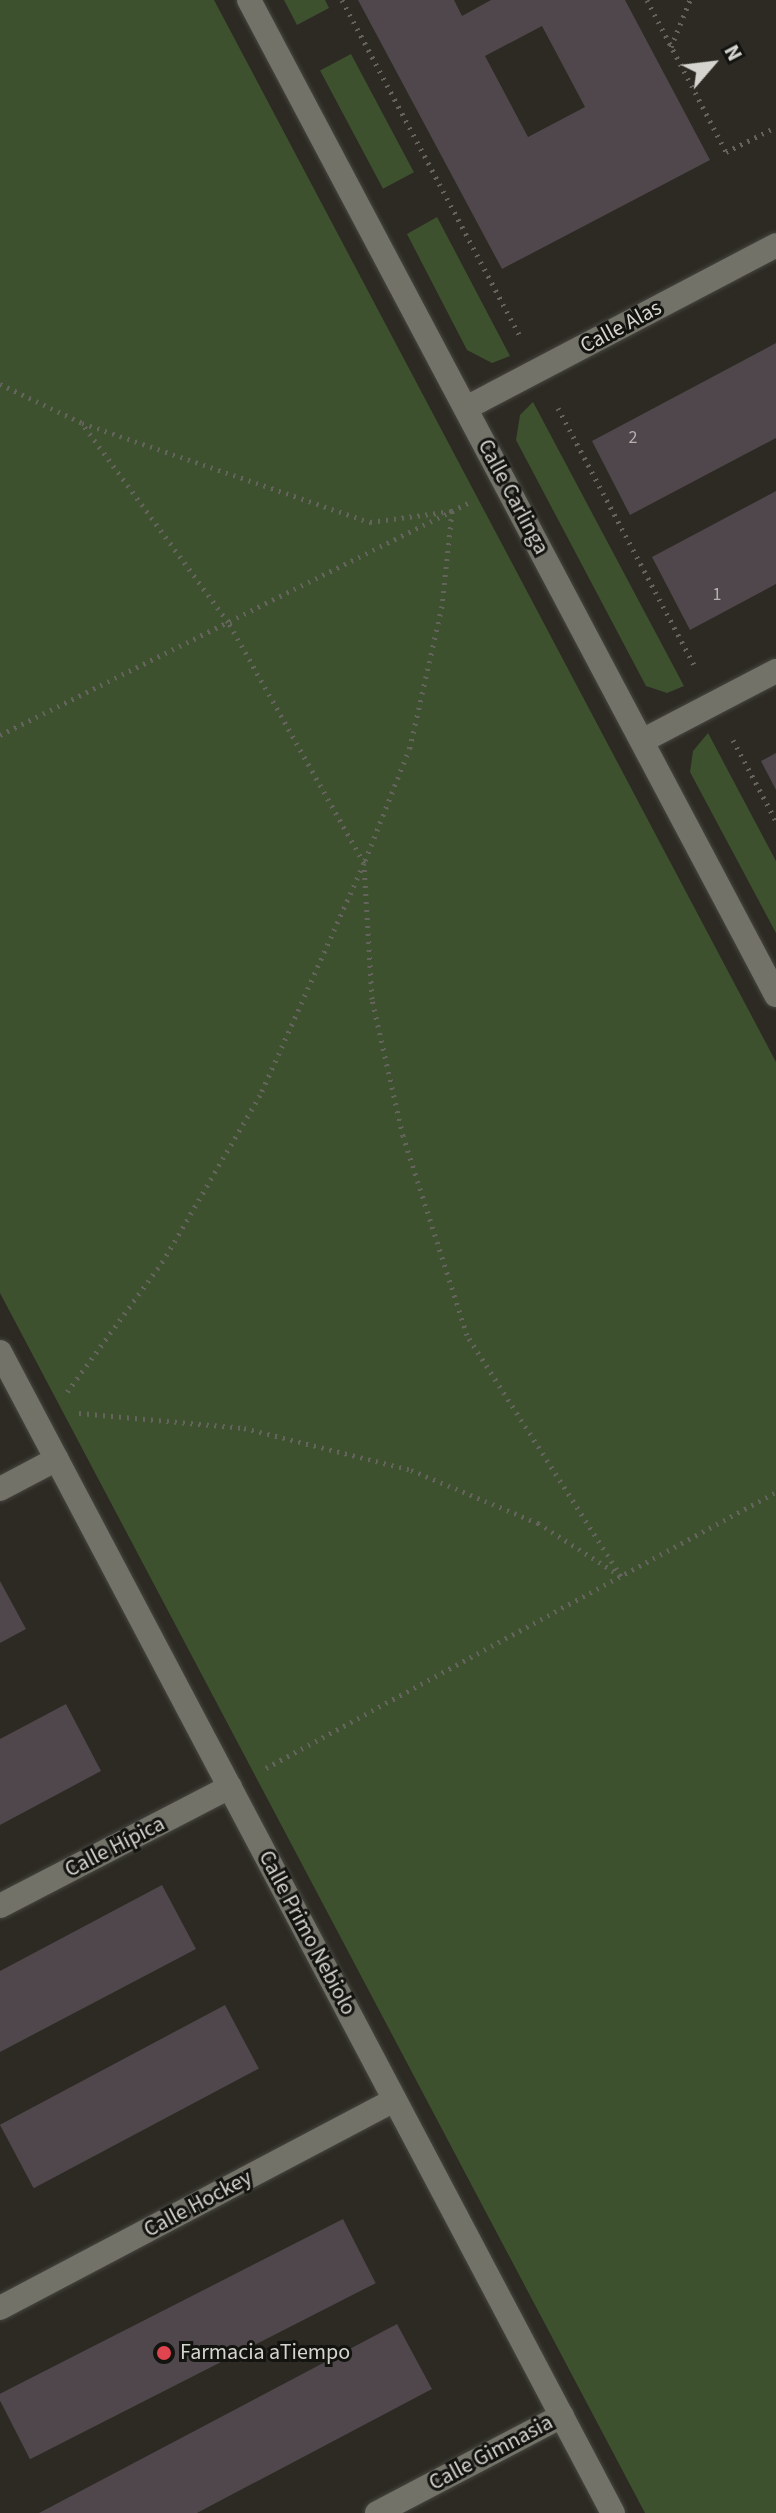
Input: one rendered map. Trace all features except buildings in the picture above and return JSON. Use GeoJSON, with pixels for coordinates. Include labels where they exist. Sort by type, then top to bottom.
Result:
{"type":"FeatureCollection","features":[{"type":"Feature","properties":{"kind":"street","name":"Calle Carlinga"},"geometry":{"type":"LineString","coordinates":[[249,0],[776,995]]}},
{"type":"Feature","properties":{"kind":"street","name":"Calle Alas"},"geometry":{"type":"LineString","coordinates":[[466,408],[776,245]]}},
{"type":"Feature","properties":{"kind":"street"},"geometry":{"type":"LineString","coordinates":[[642,741],[776,671]]}},
{"type":"Feature","properties":{"kind":"street","name":"Calle Primo Nebiolo"},"geometry":{"type":"LineString","coordinates":[[0,1352],[613,2513]]}},
{"type":"Feature","properties":{"kind":"street"},"geometry":{"type":"LineString","coordinates":[[0,1489],[57,1459]]}},
{"type":"Feature","properties":{"kind":"street","name":"Calle Hípica"},"geometry":{"type":"LineString","coordinates":[[0,1906],[230,1787]]}},
{"type":"Feature","properties":{"kind":"street","name":"Calle Hockey"},"geometry":{"type":"LineString","coordinates":[[0,2308],[395,2100]]}},
{"type":"Feature","properties":{"kind":"street","name":"Calle Gimnasia"},"geometry":{"type":"LineString","coordinates":[[377,2513],[562,2416]]}},
{"type":"Feature","properties":{"kind":"path"},"geometry":{"type":"LineString","coordinates":[[647,0],[726,152],[776,127]]}},
{"type":"Feature","properties":{"kind":"path"},"geometry":{"type":"LineString","coordinates":[[671,47],[690,0]]}},
{"type":"Feature","properties":{"kind":"path"},"geometry":{"type":"LineString","coordinates":[[0,384],[82,423],[370,522],[452,511]]}},
{"type":"Feature","properties":{"kind":"path"},"geometry":{"type":"LineString","coordinates":[[82,423],[228,622],[364,863],[372,999],[403,1136],[467,1335],[621,1576]]}},
{"type":"Feature","properties":{"kind":"path"},"geometry":{"type":"LineString","coordinates":[[0,735],[506,484]]}},
{"type":"Feature","properties":{"kind":"path"},"geometry":{"type":"LineString","coordinates":[[38,1424],[163,1261],[252,1108],[364,863],[410,747],[442,606],[452,511]]}},
{"type":"Feature","properties":{"kind":"path"},"geometry":{"type":"LineString","coordinates":[[38,1424],[81,1412],[244,1428],[411,1470],[538,1523],[621,1576]]}},
{"type":"Feature","properties":{"kind":"path"},"geometry":{"type":"LineString","coordinates":[[230,1787],[776,1492]]}},
{"type":"Feature","properties":{"kind":"green space"},"geometry":{"type":"Polygon","coordinates":[[[0,0],[214,0],[776,1062],[776,2513],[645,2513],[0,1293],[0,0]]]}},
{"type":"Feature","properties":{"kind":"green space"},"geometry":{"type":"Polygon","coordinates":[[[284,0],[325,0],[329,8],[297,25],[284,0]]]}},
{"type":"Feature","properties":{"kind":"green space"},"geometry":{"type":"Polygon","coordinates":[[[351,54],[414,172],[383,189],[320,70],[351,54]]]}},
{"type":"Feature","properties":{"kind":"green space"},"geometry":{"type":"Polygon","coordinates":[[[437,217],[510,356],[492,363],[467,350],[407,234],[437,217]]]}},
{"type":"Feature","properties":{"kind":"green space"},"geometry":{"type":"Polygon","coordinates":[[[533,402],[684,686],[667,693],[646,686],[516,440],[520,415],[533,402]]]}},
{"type":"Feature","properties":{"kind":"green space"},"geometry":{"type":"Polygon","coordinates":[[[708,733],[776,861],[776,933],[690,772],[693,751],[708,733]]]}},
{"type":"Feature","properties":{"kind":"place","name":"Farmacia aTiempo"},"geometry":{"type":"Point","coordinates":[164,2353]}}]}
